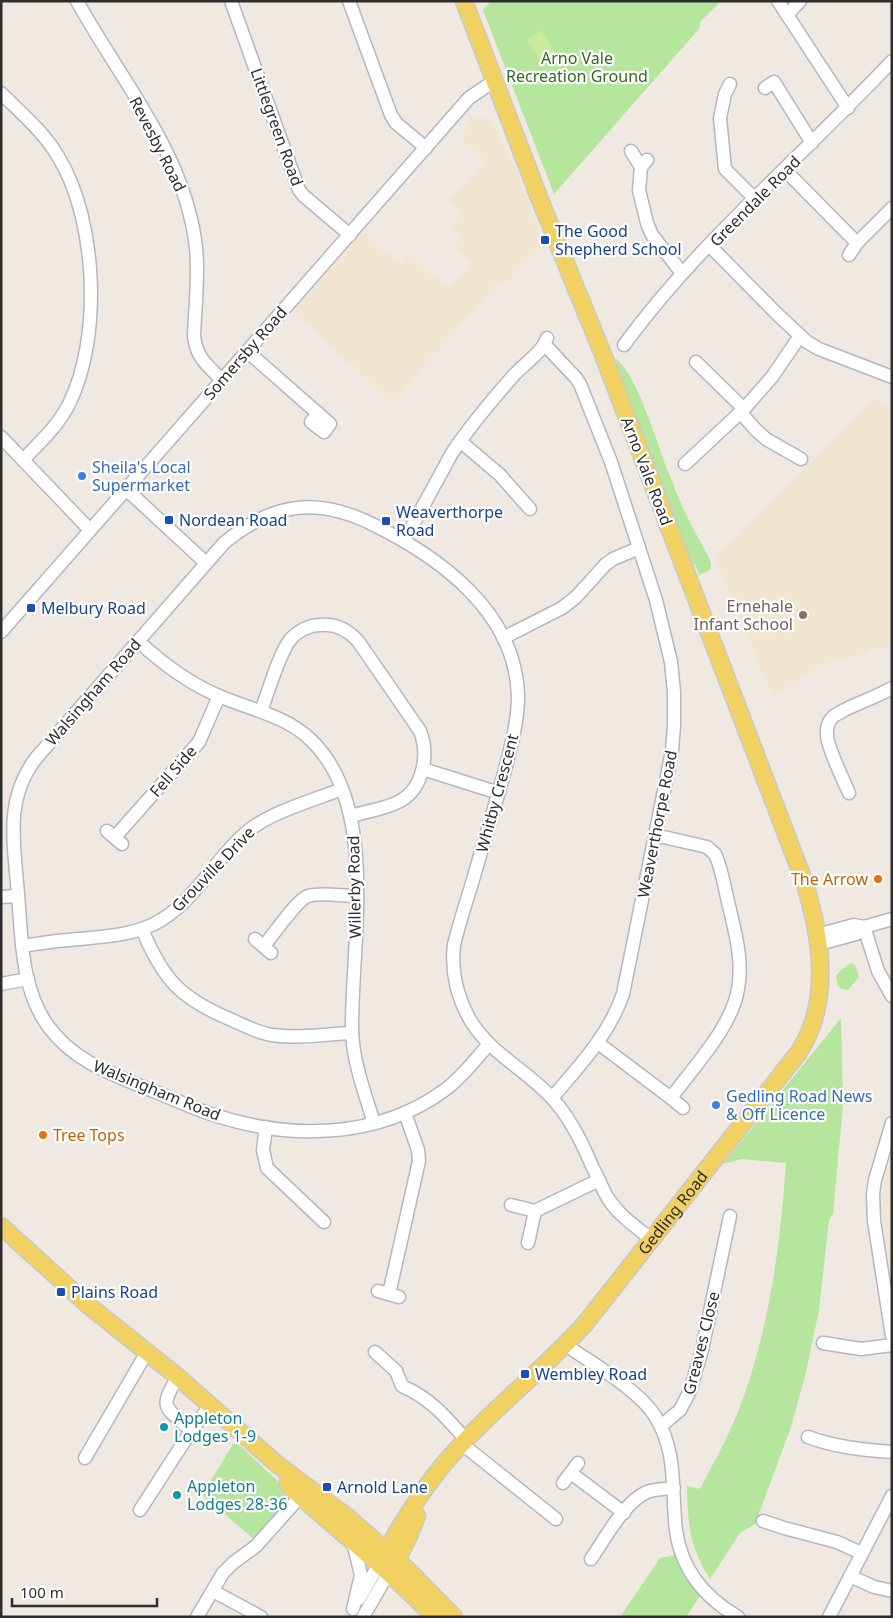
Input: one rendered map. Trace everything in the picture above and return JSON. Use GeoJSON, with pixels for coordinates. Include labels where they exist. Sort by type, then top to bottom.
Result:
{"type":"FeatureCollection","features":[{"type":"Feature","properties":{"kind":"main road","name":"Arno Vale Road"},"geometry":{"type":"LineString","coordinates":[[464,1],[742,716],[804,881],[818,939]]}},
{"type":"Feature","properties":{"kind":"main road","name":"Gedling Road"},"geometry":{"type":"LineString","coordinates":[[388,1562],[407,1540],[429,1483],[464,1442],[566,1345],[799,1052],[813,1024],[818,1004],[821,970],[818,939]]}},
{"type":"Feature","properties":{"kind":"main road"},"geometry":{"type":"LineString","coordinates":[[1,1226],[88,1305],[178,1378],[278,1465],[353,1542],[388,1562],[454,1617]]}},
{"type":"Feature","properties":{"kind":"main road"},"geometry":{"type":"LineString","coordinates":[[304,1492],[345,1515],[434,1617]]}},
{"type":"Feature","properties":{"kind":"street","name":"Revesby Road"},"geometry":{"type":"LineString","coordinates":[[77,1],[149,121],[183,188],[191,218],[197,259],[195,345],[201,359],[222,380]]}},
{"type":"Feature","properties":{"kind":"street","name":"Littlegreen Road"},"geometry":{"type":"LineString","coordinates":[[231,1],[299,190],[350,234]]}},
{"type":"Feature","properties":{"kind":"street"},"geometry":{"type":"LineString","coordinates":[[349,1],[391,115],[396,123],[426,148]]}},
{"type":"Feature","properties":{"kind":"street"},"geometry":{"type":"LineString","coordinates":[[778,1],[848,108]]}},
{"type":"Feature","properties":{"kind":"street"},"geometry":{"type":"LineString","coordinates":[[787,15],[800,1]]}},
{"type":"Feature","properties":{"kind":"street","name":"Greendale Road"},"geometry":{"type":"LineString","coordinates":[[631,341],[682,273],[848,108],[892,61]]}},
{"type":"Feature","properties":{"kind":"street","name":"Somersby Road"},"geometry":{"type":"LineString","coordinates":[[1,632],[469,98],[494,81]]}},
{"type":"Feature","properties":{"kind":"street"},"geometry":{"type":"LineString","coordinates":[[766,88],[774,82],[812,143]]}},
{"type":"Feature","properties":{"kind":"street"},"geometry":{"type":"LineString","coordinates":[[1,92],[48,142],[65,168],[81,210],[90,270],[89,326],[86,352],[78,383],[62,417],[23,460]]}},
{"type":"Feature","properties":{"kind":"street"},"geometry":{"type":"LineString","coordinates":[[730,93],[720,118],[726,169],[755,199]]}},
{"type":"Feature","properties":{"kind":"street"},"geometry":{"type":"LineString","coordinates":[[631,151],[644,163],[639,190],[652,235],[682,273]]}},
{"type":"Feature","properties":{"kind":"street"},"geometry":{"type":"LineString","coordinates":[[785,170],[857,243]]}},
{"type":"Feature","properties":{"kind":"street"},"geometry":{"type":"LineString","coordinates":[[849,255],[857,243],[892,208]]}},
{"type":"Feature","properties":{"kind":"street"},"geometry":{"type":"LineString","coordinates":[[710,246],[800,336],[819,349],[892,377]]}},
{"type":"Feature","properties":{"kind":"street"},"geometry":{"type":"LineString","coordinates":[[685,464],[742,410],[772,377],[800,336]]}},
{"type":"Feature","properties":{"kind":"street","name":"Weaverthorpe Road"},"geometry":{"type":"LineString","coordinates":[[404,541],[460,441],[515,374],[546,341],[585,392],[614,471],[664,630],[671,662],[674,692],[673,742],[623,994],[615,1015],[598,1043],[552,1098]]}},
{"type":"Feature","properties":{"kind":"street"},"geometry":{"type":"LineString","coordinates":[[247,351],[318,413]]}},
{"type":"Feature","properties":{"kind":"street"},"geometry":{"type":"LineString","coordinates":[[694,378],[699,365],[742,410],[756,430],[766,439],[801,460]]}},
{"type":"Feature","properties":{"kind":"street"},"geometry":{"type":"LineString","coordinates":[[1,437],[90,530]]}},
{"type":"Feature","properties":{"kind":"street"},"geometry":{"type":"LineString","coordinates":[[460,441],[500,475],[525,509]]}},
{"type":"Feature","properties":{"kind":"street"},"geometry":{"type":"LineString","coordinates":[[779,461],[785,449]]}},
{"type":"Feature","properties":{"kind":"street"},"geometry":{"type":"LineString","coordinates":[[126,490],[206,563]]}},
{"type":"Feature","properties":{"kind":"street","name":"Whitby Crescent"},"geometry":{"type":"LineString","coordinates":[[206,563],[224,543],[250,523],[267,514],[301,508],[329,509],[356,517],[404,541],[435,560],[462,584],[486,611],[503,638],[514,668],[518,703],[511,748],[499,793],[456,934],[453,960],[456,986],[476,1029],[489,1044],[538,1084],[552,1098],[578,1137],[608,1198],[617,1210],[651,1239]]}},
{"type":"Feature","properties":{"kind":"street"},"geometry":{"type":"LineString","coordinates":[[503,638],[562,608],[576,597],[606,564],[639,548]]}},
{"type":"Feature","properties":{"kind":"street","name":"Walsingham Road"},"geometry":{"type":"LineString","coordinates":[[206,563],[37,757],[24,776],[16,797],[13,821],[22,946],[35,1003],[48,1026],[64,1045],[81,1059],[101,1070],[210,1114],[294,1131],[322,1132],[339,1130],[374,1123],[405,1112],[438,1095],[452,1085],[489,1044]]}},
{"type":"Feature","properties":{"kind":"street"},"geometry":{"type":"LineString","coordinates":[[261,711],[284,649],[299,632],[317,625],[339,627],[353,635],[364,647],[420,731],[424,746],[423,769],[414,787],[401,801],[351,816]]}},
{"type":"Feature","properties":{"kind":"street","name":"Willerby Road"},"geometry":{"type":"LineString","coordinates":[[138,641],[164,665],[186,680],[219,696],[286,721],[310,739],[329,761],[342,789],[351,816],[355,853],[356,896],[352,1033],[356,1057],[374,1123]]}},
{"type":"Feature","properties":{"kind":"street"},"geometry":{"type":"LineString","coordinates":[[849,793],[827,739],[830,719],[840,712],[892,688]]}},
{"type":"Feature","properties":{"kind":"street","name":"Fell Side"},"geometry":{"type":"LineString","coordinates":[[115,837],[199,742],[219,696]]}},
{"type":"Feature","properties":{"kind":"street"},"geometry":{"type":"LineString","coordinates":[[423,769],[499,793]]}},
{"type":"Feature","properties":{"kind":"street","name":"Grouville Drive"},"geometry":{"type":"LineString","coordinates":[[22,946],[122,934],[142,929],[180,906],[241,837],[254,826],[272,816],[342,789]]}},
{"type":"Feature","properties":{"kind":"street"},"geometry":{"type":"LineString","coordinates":[[655,835],[707,847],[715,854],[734,928],[740,972],[737,995],[727,1022],[671,1098]]}},
{"type":"Feature","properties":{"kind":"street"},"geometry":{"type":"LineString","coordinates":[[263,946],[299,902],[307,896],[317,894],[356,896]]}},
{"type":"Feature","properties":{"kind":"street"},"geometry":{"type":"LineString","coordinates":[[1,897],[18,896]]}},
{"type":"Feature","properties":{"kind":"street"},"geometry":{"type":"LineString","coordinates":[[818,939],[854,925],[864,927],[892,919]]}},
{"type":"Feature","properties":{"kind":"street"},"geometry":{"type":"LineString","coordinates":[[864,927],[878,971],[892,996]]}},
{"type":"Feature","properties":{"kind":"street"},"geometry":{"type":"LineString","coordinates":[[142,929],[152,952],[169,980],[190,999],[207,1010],[271,1034],[316,1035],[352,1033]]}},
{"type":"Feature","properties":{"kind":"street"},"geometry":{"type":"LineString","coordinates":[[1,984],[28,979]]}},
{"type":"Feature","properties":{"kind":"street"},"geometry":{"type":"LineString","coordinates":[[598,1043],[683,1108]]}},
{"type":"Feature","properties":{"kind":"street"},"geometry":{"type":"LineString","coordinates":[[389,1294],[419,1161],[418,1150],[405,1112]]}},
{"type":"Feature","properties":{"kind":"street"},"geometry":{"type":"LineString","coordinates":[[892,1123],[873,1194],[873,1213],[892,1336]]}},
{"type":"Feature","properties":{"kind":"street"},"geometry":{"type":"LineString","coordinates":[[266,1126],[263,1150],[267,1168],[317,1221]]}},
{"type":"Feature","properties":{"kind":"street"},"geometry":{"type":"LineString","coordinates":[[511,1205],[535,1211],[599,1180]]}},
{"type":"Feature","properties":{"kind":"street"},"geometry":{"type":"LineString","coordinates":[[528,1243],[535,1211]]}},
{"type":"Feature","properties":{"kind":"street","name":"Greaves Close"},"geometry":{"type":"LineString","coordinates":[[661,1426],[680,1410],[690,1391],[702,1350],[716,1248],[730,1216]]}},
{"type":"Feature","properties":{"kind":"street"},"geometry":{"type":"LineString","coordinates":[[823,1343],[835,1351],[892,1345]]}},
{"type":"Feature","properties":{"kind":"street"},"geometry":{"type":"LineString","coordinates":[[566,1345],[638,1396],[654,1414],[666,1438],[672,1460],[678,1542],[689,1570],[699,1586],[715,1602],[738,1617]]}},
{"type":"Feature","properties":{"kind":"street"},"geometry":{"type":"LineString","coordinates":[[85,1458],[147,1352]]}},
{"type":"Feature","properties":{"kind":"street"},"geometry":{"type":"LineString","coordinates":[[375,1352],[396,1371],[402,1386],[417,1392],[436,1408],[464,1442],[556,1519]]}},
{"type":"Feature","properties":{"kind":"street"},"geometry":{"type":"LineString","coordinates":[[178,1378],[168,1393],[165,1402],[168,1410],[191,1431]]}},
{"type":"Feature","properties":{"kind":"street"},"geometry":{"type":"LineString","coordinates":[[140,1510],[191,1431],[210,1406]]}},
{"type":"Feature","properties":{"kind":"street"},"geometry":{"type":"LineString","coordinates":[[815,1444],[892,1452]]}},
{"type":"Feature","properties":{"kind":"street"},"geometry":{"type":"LineString","coordinates":[[570,1473],[624,1513]]}},
{"type":"Feature","properties":{"kind":"street"},"geometry":{"type":"LineString","coordinates":[[599,1555],[630,1505],[646,1493],[658,1489],[674,1488]]}},
{"type":"Feature","properties":{"kind":"street"},"geometry":{"type":"LineString","coordinates":[[197,1617],[223,1573],[256,1546],[304,1492]]}},
{"type":"Feature","properties":{"kind":"street"},"geometry":{"type":"LineString","coordinates":[[829,1617],[892,1496]]}},
{"type":"Feature","properties":{"kind":"street"},"geometry":{"type":"LineString","coordinates":[[769,1527],[824,1538],[861,1554]]}},
{"type":"Feature","properties":{"kind":"street"},"geometry":{"type":"LineString","coordinates":[[353,1542],[361,1575],[355,1614]]}},
{"type":"Feature","properties":{"kind":"street"},"geometry":{"type":"LineString","coordinates":[[355,1614],[388,1562]]}},
{"type":"Feature","properties":{"kind":"street"},"geometry":{"type":"LineString","coordinates":[[850,1576],[874,1587],[892,1591]]}},
{"type":"Feature","properties":{"kind":"street"},"geometry":{"type":"LineString","coordinates":[[213,1591],[261,1617]]}},
{"type":"Feature","properties":{"kind":"shaded area"},"geometry":{"type":"Polygon","coordinates":[[[474,118],[490,118],[521,181],[544,243],[502,286],[497,284],[422,368],[394,403],[293,312],[362,232],[401,265],[409,255],[448,288],[471,263],[454,247],[462,236],[451,226],[462,213],[449,200],[485,162],[460,136],[474,118]]]}},
{"type":"Feature","properties":{"kind":"shaded area"},"geometry":{"type":"Polygon","coordinates":[[[875,398],[892,412],[892,649],[877,647],[870,649],[865,655],[853,656],[818,666],[773,698],[715,557],[875,398]]]}},
{"type":"Feature","properties":{"kind":"shaded area"},"geometry":{"type":"Polygon","coordinates":[[[892,1155],[892,1270],[881,1210],[885,1175],[892,1155]]]}},
{"type":"Feature","properties":{"kind":"green space","name":"Arno Vale Recreation Ground"},"geometry":{"type":"Polygon","coordinates":[[[491,1],[721,1],[701,21],[699,29],[554,194],[483,10],[491,1]]]}},
{"type":"Feature","properties":{"kind":"green space"},"geometry":{"type":"Polygon","coordinates":[[[541,31],[557,56],[544,65],[527,40],[541,31]]]}},
{"type":"Feature","properties":{"kind":"green space"},"geometry":{"type":"Polygon","coordinates":[[[611,356],[620,362],[629,374],[645,409],[680,500],[710,560],[710,570],[699,575],[695,564],[690,566],[611,356]]]}},
{"type":"Feature","properties":{"kind":"green space"},"geometry":{"type":"Polygon","coordinates":[[[851,963],[855,965],[859,977],[848,990],[842,989],[838,986],[836,976],[851,963]]]}},
{"type":"Feature","properties":{"kind":"green space"},"geometry":{"type":"Polygon","coordinates":[[[841,1018],[843,1105],[833,1214],[829,1220],[819,1310],[806,1372],[791,1427],[755,1524],[740,1533],[710,1579],[698,1556],[691,1535],[687,1486],[700,1489],[729,1433],[748,1384],[765,1322],[771,1290],[780,1227],[786,1163],[741,1159],[723,1164],[841,1018]]]}},
{"type":"Feature","properties":{"kind":"green space"},"geometry":{"type":"Polygon","coordinates":[[[235,1441],[285,1488],[284,1504],[254,1539],[202,1495],[235,1441]]]}},
{"type":"Feature","properties":{"kind":"green space"},"geometry":{"type":"Polygon","coordinates":[[[675,1555],[686,1579],[700,1596],[686,1617],[620,1617],[660,1558],[675,1555]]]}},
{"type":"Feature","properties":{"kind":"place","name":"The Good Shepherd School"},"geometry":{"type":"Point","coordinates":[545,240]}},
{"type":"Feature","properties":{"kind":"place","name":"Sheila's Local Supermarket"},"geometry":{"type":"Point","coordinates":[82,476]}},
{"type":"Feature","properties":{"kind":"place","name":"Nordean Road"},"geometry":{"type":"Point","coordinates":[169,520]}},
{"type":"Feature","properties":{"kind":"place","name":"Weaverthorpe Road"},"geometry":{"type":"Point","coordinates":[386,521]}},
{"type":"Feature","properties":{"kind":"place","name":"Melbury Road"},"geometry":{"type":"Point","coordinates":[31,608]}},
{"type":"Feature","properties":{"kind":"place","name":"Ernehale Infant School"},"geometry":{"type":"Point","coordinates":[803,615]}},
{"type":"Feature","properties":{"kind":"place","name":"The Arrow"},"geometry":{"type":"Point","coordinates":[878,879]}},
{"type":"Feature","properties":{"kind":"place","name":"Gedling Road News & Off Licence"},"geometry":{"type":"Point","coordinates":[716,1105]}},
{"type":"Feature","properties":{"kind":"place","name":"Tree Tops"},"geometry":{"type":"Point","coordinates":[43,1135]}},
{"type":"Feature","properties":{"kind":"place","name":"Plains Road"},"geometry":{"type":"Point","coordinates":[61,1292]}},
{"type":"Feature","properties":{"kind":"place","name":"Wembley Road"},"geometry":{"type":"Point","coordinates":[525,1374]}},
{"type":"Feature","properties":{"kind":"place","name":"Appleton Lodges 1-9"},"geometry":{"type":"Point","coordinates":[164,1427]}},
{"type":"Feature","properties":{"kind":"place","name":"Arnold Lane"},"geometry":{"type":"Point","coordinates":[327,1487]}},
{"type":"Feature","properties":{"kind":"place","name":"Appleton Lodges 28-36"},"geometry":{"type":"Point","coordinates":[177,1495]}}]}
